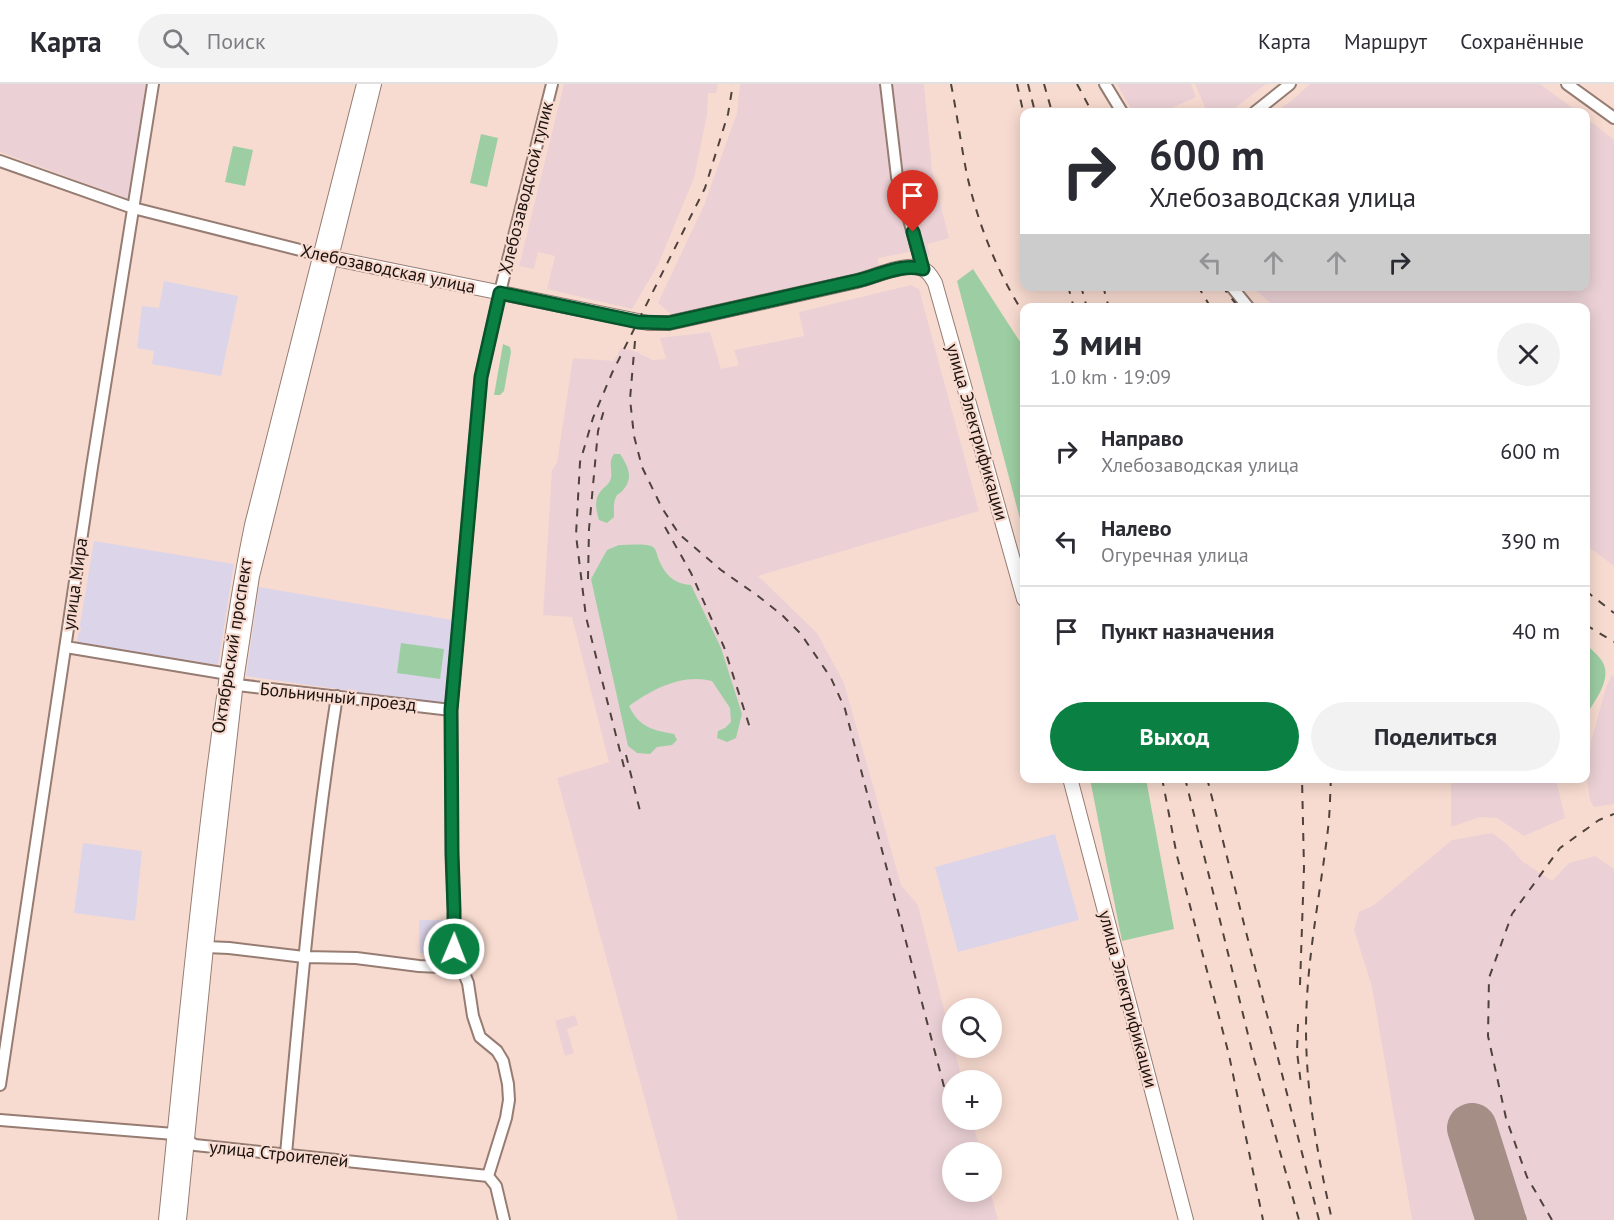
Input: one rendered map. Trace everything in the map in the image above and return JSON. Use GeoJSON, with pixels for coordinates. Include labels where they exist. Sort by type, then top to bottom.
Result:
{"type":"FeatureCollection","features":[{"type":"Feature","properties":{"kind":"main road","name":"Октябрьский проспект"},"geometry":{"type":"LineString","coordinates":[[179,1220],[180,1138],[204,854],[231,680],[252,576],[364,84]]}},
{"type":"Feature","properties":{"kind":"main road","name":"Октябрьский проспект"},"geometry":{"type":"LineString","coordinates":[[326,257],[374,84]]}},
{"type":"Feature","properties":{"kind":"main road","name":"Хлебозаводская улица"},"geometry":{"type":"LineString","coordinates":[[326,257],[638,322],[669,323],[861,280],[905,267],[923,269]]}},
{"type":"Feature","properties":{"kind":"main road","name":"улица Электрификации"},"geometry":{"type":"LineString","coordinates":[[923,269],[930,274],[935,283],[1020,585]]}},
{"type":"Feature","properties":{"kind":"main road","name":"Октябрьский проспект"},"geometry":{"type":"LineString","coordinates":[[165,1220],[180,1138],[206,947],[231,680]]}},
{"type":"Feature","properties":{"kind":"main road","name":"улица Электрификации"},"geometry":{"type":"LineString","coordinates":[[1071,783],[1186,1220]]}},
{"type":"Feature","properties":{"kind":"street","name":"улица Мира"},"geometry":{"type":"LineString","coordinates":[[0,1085],[92,467],[153,84]]}},
{"type":"Feature","properties":{"kind":"street","name":"Хлебозаводской тупик"},"geometry":{"type":"LineString","coordinates":[[488,1176],[506,1118],[509,1100],[508,1084],[503,1061],[497,1051],[480,1037],[473,1016],[468,984],[454,949],[451,710],[481,377],[552,84]]}},
{"type":"Feature","properties":{"kind":"street"},"geometry":{"type":"LineString","coordinates":[[886,84],[897,177],[923,269]]}},
{"type":"Feature","properties":{"kind":"street"},"geometry":{"type":"LineString","coordinates":[[1105,84],[1120,108]]}},
{"type":"Feature","properties":{"kind":"street"},"geometry":{"type":"LineString","coordinates":[[1260,108],[1290,84]]}},
{"type":"Feature","properties":{"kind":"street"},"geometry":{"type":"LineString","coordinates":[[1567,84],[1579,88],[1614,118]]}},
{"type":"Feature","properties":{"kind":"street","name":"Хлебозаводская улица"},"geometry":{"type":"LineString","coordinates":[[0,161],[133,208],[326,257]]}},
{"type":"Feature","properties":{"kind":"street"},"geometry":{"type":"LineString","coordinates":[[1235,291],[1245,303]]}},
{"type":"Feature","properties":{"kind":"street","name":"Больничный проезд"},"geometry":{"type":"LineString","coordinates":[[66,647],[231,680],[451,710]]}},
{"type":"Feature","properties":{"kind":"street"},"geometry":{"type":"LineString","coordinates":[[286,1154],[304,957],[337,696]]}},
{"type":"Feature","properties":{"kind":"street"},"geometry":{"type":"LineString","coordinates":[[206,947],[304,957],[356,958],[419,966],[462,968]]}},
{"type":"Feature","properties":{"kind":"street","name":"улица Строителей"},"geometry":{"type":"LineString","coordinates":[[0,1120],[180,1138],[195,1145],[488,1176]]}},
{"type":"Feature","properties":{"kind":"street"},"geometry":{"type":"LineString","coordinates":[[488,1176],[496,1186],[504,1220]]}},
{"type":"Feature","properties":{"kind":"shaded area"},"geometry":{"type":"Polygon","coordinates":[[[0,84],[146,84],[128,199],[0,152],[0,84]]]}},
{"type":"Feature","properties":{"kind":"shaded area"},"geometry":{"type":"Polygon","coordinates":[[[564,84],[718,84],[716,93],[708,93],[707,115],[694,178],[658,265],[632,309],[547,289],[555,256],[538,252],[534,269],[519,266],[564,84]]]}},
{"type":"Feature","properties":{"kind":"shaded area"},"geometry":{"type":"Polygon","coordinates":[[[740,84],[882,84],[892,180],[915,251],[878,258],[879,269],[672,315],[658,303],[704,205],[737,113],[740,84]]]}},
{"type":"Feature","properties":{"kind":"shaded area"},"geometry":{"type":"Polygon","coordinates":[[[891,84],[924,84],[932,171],[949,238],[927,244],[930,255],[924,257],[904,178],[891,84]]]}},
{"type":"Feature","properties":{"kind":"shaded area"},"geometry":{"type":"Polygon","coordinates":[[[1117,84],[1191,84],[1196,97],[1172,108],[1131,108],[1117,84]]]}},
{"type":"Feature","properties":{"kind":"shaded area"},"geometry":{"type":"Polygon","coordinates":[[[1195,84],[1266,84],[1235,108],[1205,108],[1195,84]]]}},
{"type":"Feature","properties":{"kind":"shaded area"},"geometry":{"type":"Polygon","coordinates":[[[1310,84],[1540,84],[1573,108],[1281,108],[1310,84]]]}},
{"type":"Feature","properties":{"kind":"shaded area"},"geometry":{"type":"Polygon","coordinates":[[[1590,121],[1614,140],[1614,566],[1590,548],[1590,303],[1270,303],[1257,291],[1590,291],[1590,121]]]}},
{"type":"Feature","properties":{"kind":"shaded area"},"geometry":{"type":"Polygon","coordinates":[[[164,281],[238,296],[221,376],[152,364],[154,351],[137,348],[142,306],[159,308],[164,281]]]}},
{"type":"Feature","properties":{"kind":"shaded area"},"geometry":{"type":"Polygon","coordinates":[[[911,285],[919,289],[979,511],[758,576],[817,633],[844,683],[901,885],[918,905],[942,1002],[942,1058],[957,1058],[960,1070],[942,1070],[942,1130],[975,1130],[978,1142],[942,1142],[942,1202],[993,1202],[998,1220],[678,1220],[557,778],[609,762],[572,617],[543,615],[552,470],[557,463],[573,358],[614,361],[621,348],[653,360],[666,359],[660,338],[710,332],[721,369],[739,365],[734,350],[804,336],[799,312],[911,285]]]}},
{"type":"Feature","properties":{"kind":"shaded area"},"geometry":{"type":"Polygon","coordinates":[[[94,541],[234,564],[218,665],[77,642],[94,541]]]}},
{"type":"Feature","properties":{"kind":"shaded area"},"geometry":{"type":"Polygon","coordinates":[[[259,587],[452,620],[444,704],[246,676],[259,587]]]}},
{"type":"Feature","properties":{"kind":"shaded area"},"geometry":{"type":"Polygon","coordinates":[[[1612,675],[1614,676],[1614,804],[1594,807],[1590,800],[1588,783],[1590,783],[1590,751],[1606,687],[1612,675]]]}},
{"type":"Feature","properties":{"kind":"shaded area"},"geometry":{"type":"Polygon","coordinates":[[[1451,783],[1557,783],[1565,818],[1524,836],[1497,818],[1480,817],[1451,827],[1451,783]]]}},
{"type":"Feature","properties":{"kind":"shaded area"},"geometry":{"type":"Polygon","coordinates":[[[1492,833],[1507,844],[1522,861],[1552,881],[1569,863],[1595,856],[1614,869],[1614,1220],[1412,1220],[1372,987],[1354,930],[1359,912],[1374,905],[1452,840],[1492,833]]]}},
{"type":"Feature","properties":{"kind":"shaded area"},"geometry":{"type":"Polygon","coordinates":[[[1055,834],[1079,920],[958,952],[935,867],[1055,834]]]}},
{"type":"Feature","properties":{"kind":"shaded area"},"geometry":{"type":"Polygon","coordinates":[[[83,843],[142,851],[135,921],[74,913],[83,843]]]}},
{"type":"Feature","properties":{"kind":"shaded area"},"geometry":{"type":"Polygon","coordinates":[[[419,920],[446,920],[449,954],[420,953],[419,920]]]}},
{"type":"Feature","properties":{"kind":"shaded area"},"geometry":{"type":"Polygon","coordinates":[[[575,1015],[578,1025],[567,1029],[574,1053],[565,1056],[555,1021],[575,1015]]]}},
{"type":"Feature","properties":{"kind":"green space"},"geometry":{"type":"Polygon","coordinates":[[[481,134],[498,138],[487,187],[470,183],[481,134]]]}},
{"type":"Feature","properties":{"kind":"green space"},"geometry":{"type":"Polygon","coordinates":[[[233,146],[253,150],[245,186],[225,182],[233,146]]]}},
{"type":"Feature","properties":{"kind":"green space"},"geometry":{"type":"Polygon","coordinates":[[[973,269],[1020,342],[1020,519],[957,281],[973,269]]]}},
{"type":"Feature","properties":{"kind":"green space"},"geometry":{"type":"Polygon","coordinates":[[[503,344],[510,347],[511,352],[504,391],[500,395],[494,395],[503,344]]]}},
{"type":"Feature","properties":{"kind":"green space"},"geometry":{"type":"Polygon","coordinates":[[[614,454],[620,454],[629,476],[626,486],[615,499],[614,517],[607,523],[599,520],[596,502],[600,492],[610,481],[611,461],[614,454]]]}},
{"type":"Feature","properties":{"kind":"green space"},"geometry":{"type":"Polygon","coordinates":[[[619,545],[653,547],[667,574],[675,581],[691,585],[721,648],[742,714],[736,738],[727,742],[717,738],[718,731],[731,722],[730,708],[712,681],[690,679],[668,684],[629,706],[642,723],[653,729],[674,734],[677,740],[672,745],[657,747],[650,754],[637,753],[628,746],[591,579],[607,550],[619,545]]]}},
{"type":"Feature","properties":{"kind":"green space"},"geometry":{"type":"Polygon","coordinates":[[[401,643],[444,649],[440,679],[397,673],[401,643]]]}},
{"type":"Feature","properties":{"kind":"green space"},"geometry":{"type":"Polygon","coordinates":[[[1590,648],[1605,667],[1605,680],[1590,709],[1590,648]]]}},
{"type":"Feature","properties":{"kind":"green space"},"geometry":{"type":"Polygon","coordinates":[[[1091,783],[1147,783],[1174,929],[1122,941],[1091,783]]]}},
{"type":"Feature","properties":{"kind":"taxiway"},"geometry":{"type":"LineString","coordinates":[[1497,1207],[1517,1220]]}},
{"type":"Feature","properties":{"kind":"runway"},"geometry":{"type":"LineString","coordinates":[[1472,1128],[1501,1220]]}},
{"type":"Feature","properties":{"kind":"railway"},"geometry":{"type":"LineString","coordinates":[[624,767],[586,617],[576,535],[580,462],[593,418],[612,373],[705,188],[728,114],[733,84]]}},
{"type":"Feature","properties":{"kind":"railway"},"geometry":{"type":"LineString","coordinates":[[951,84],[967,175],[977,211],[997,264],[1020,308]]}},
{"type":"Feature","properties":{"kind":"railway"},"geometry":{"type":"LineString","coordinates":[[1017,84],[1022,108]]}},
{"type":"Feature","properties":{"kind":"railway"},"geometry":{"type":"LineString","coordinates":[[1028,84],[1034,108]]}},
{"type":"Feature","properties":{"kind":"railway"},"geometry":{"type":"LineString","coordinates":[[1044,84],[1051,108]]}},
{"type":"Feature","properties":{"kind":"railway"},"geometry":{"type":"LineString","coordinates":[[1077,84],[1090,108]]}},
{"type":"Feature","properties":{"kind":"railway"},"geometry":{"type":"LineString","coordinates":[[1069,291],[1073,303]]}},
{"type":"Feature","properties":{"kind":"railway"},"geometry":{"type":"LineString","coordinates":[[1082,291],[1086,303]]}},
{"type":"Feature","properties":{"kind":"railway"},"geometry":{"type":"LineString","coordinates":[[1104,291],[1108,303]]}},
{"type":"Feature","properties":{"kind":"railway"},"geometry":{"type":"LineString","coordinates":[[1201,291],[1208,303]]}},
{"type":"Feature","properties":{"kind":"railway"},"geometry":{"type":"LineString","coordinates":[[1226,291],[1235,303]]}},
{"type":"Feature","properties":{"kind":"railway"},"geometry":{"type":"LineString","coordinates":[[635,341],[630,399],[634,436],[642,467],[662,508],[679,534],[721,570],[783,616],[801,634],[831,678],[845,709],[942,1079]]}},
{"type":"Feature","properties":{"kind":"railway"},"geometry":{"type":"LineString","coordinates":[[588,579],[589,529],[598,431],[604,410]]}},
{"type":"Feature","properties":{"kind":"railway"},"geometry":{"type":"LineString","coordinates":[[665,527],[691,573],[724,647],[751,731]]}},
{"type":"Feature","properties":{"kind":"railway"},"geometry":{"type":"LineString","coordinates":[[1590,594],[1614,613]]}},
{"type":"Feature","properties":{"kind":"railway"},"geometry":{"type":"LineString","coordinates":[[1590,627],[1614,642]]}},
{"type":"Feature","properties":{"kind":"railway"},"geometry":{"type":"LineString","coordinates":[[626,755],[641,815]]}},
{"type":"Feature","properties":{"kind":"railway"},"geometry":{"type":"LineString","coordinates":[[1163,783],[1177,856],[1229,1055],[1263,1220]]}},
{"type":"Feature","properties":{"kind":"railway"},"geometry":{"type":"LineString","coordinates":[[1186,783],[1253,1055],[1299,1220]]}},
{"type":"Feature","properties":{"kind":"railway"},"geometry":{"type":"LineString","coordinates":[[1208,783],[1319,1220]]}},
{"type":"Feature","properties":{"kind":"railway"},"geometry":{"type":"LineString","coordinates":[[1300,985],[1304,868],[1302,783]]}},
{"type":"Feature","properties":{"kind":"railway"},"geometry":{"type":"LineString","coordinates":[[1331,783],[1328,829],[1308,979],[1306,1029],[1308,1077],[1314,1125],[1332,1220]]}},
{"type":"Feature","properties":{"kind":"railway"},"geometry":{"type":"LineString","coordinates":[[1552,1220],[1527,1177],[1506,1118],[1488,1036],[1489,978],[1512,914],[1560,848],[1599,820],[1614,814]]}},
{"type":"Feature","properties":{"kind":"railway"},"geometry":{"type":"LineString","coordinates":[[1298,1024],[1297,1052],[1301,1084]]}},
{"type":"Feature","properties":{"kind":"route"},"geometry":{"type":"LineString","coordinates":[[454,949],[451,710],[481,377],[500,293],[638,322],[669,323],[861,280],[905,267],[923,269],[913,232]]}}]}
